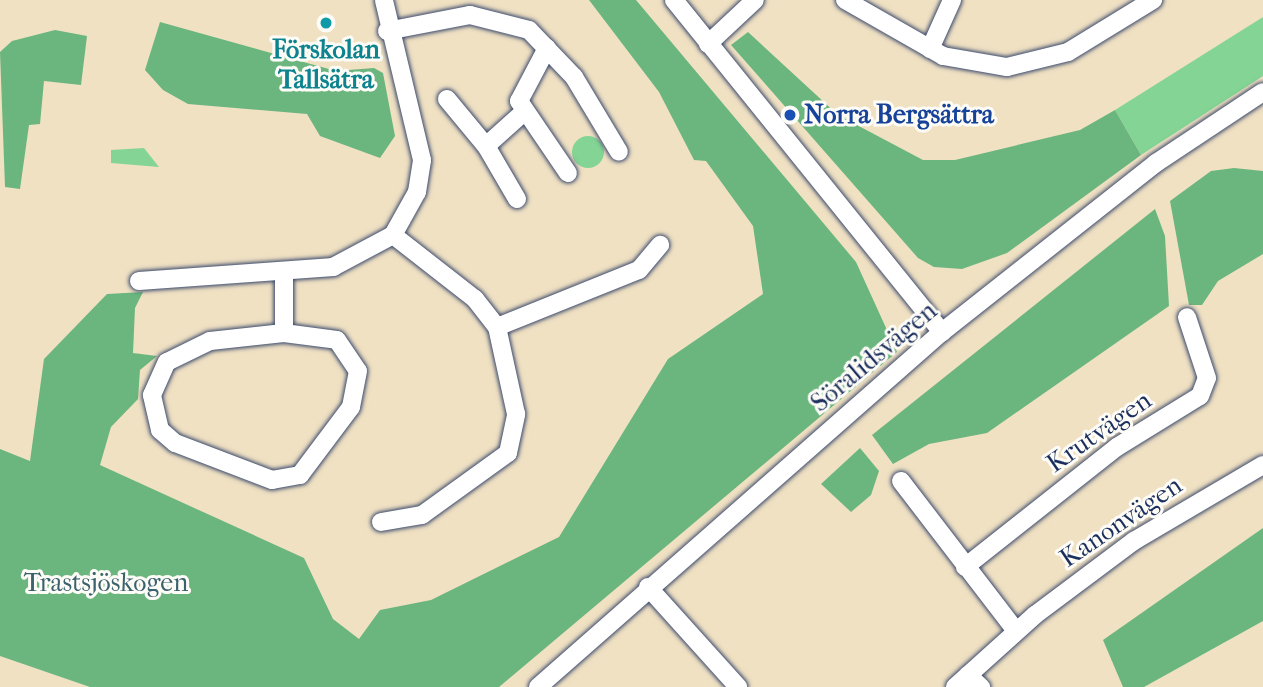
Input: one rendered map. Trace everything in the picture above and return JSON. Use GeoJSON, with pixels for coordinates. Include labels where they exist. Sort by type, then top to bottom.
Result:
{"type":"FeatureCollection","features":[{"type":"Feature","properties":{"kind":"street"},"geometry":{"type":"LineString","coordinates":[[139,281],[285,274],[345,264],[393,235],[417,192],[422,160],[387,31],[384,0]]}},
{"type":"Feature","properties":{"kind":"street"},"geometry":{"type":"LineString","coordinates":[[674,0],[942,332]]}},
{"type":"Feature","properties":{"kind":"street"},"geometry":{"type":"LineString","coordinates":[[708,44],[755,0]]}},
{"type":"Feature","properties":{"kind":"street"},"geometry":{"type":"LineString","coordinates":[[845,0],[930,49],[980,65],[1037,64],[1086,43],[1153,0]]}},
{"type":"Feature","properties":{"kind":"street"},"geometry":{"type":"LineString","coordinates":[[930,49],[952,0]]}},
{"type":"Feature","properties":{"kind":"street"},"geometry":{"type":"LineString","coordinates":[[387,31],[470,16],[529,30],[573,77],[619,152]]}},
{"type":"Feature","properties":{"kind":"street"},"geometry":{"type":"LineString","coordinates":[[547,48],[521,90],[525,111],[568,173]]}},
{"type":"Feature","properties":{"kind":"street","name":"Söralidsvägen"},"geometry":{"type":"LineString","coordinates":[[538,687],[648,587],[942,332],[1156,163],[1263,92]]}},
{"type":"Feature","properties":{"kind":"street"},"geometry":{"type":"LineString","coordinates":[[447,99],[486,146],[517,199]]}},
{"type":"Feature","properties":{"kind":"street"},"geometry":{"type":"LineString","coordinates":[[486,146],[525,111]]}},
{"type":"Feature","properties":{"kind":"street"},"geometry":{"type":"LineString","coordinates":[[381,522],[422,515],[508,453],[516,414],[497,327],[475,299],[393,235]]}},
{"type":"Feature","properties":{"kind":"street"},"geometry":{"type":"LineString","coordinates":[[497,327],[639,270],[660,245]]}},
{"type":"Feature","properties":{"kind":"street"},"geometry":{"type":"LineString","coordinates":[[284,333],[285,274]]}},
{"type":"Feature","properties":{"kind":"street","name":"Krutvägen"},"geometry":{"type":"LineString","coordinates":[[965,567],[1117,447],[1200,396],[1207,378],[1187,317]]}},
{"type":"Feature","properties":{"kind":"street"},"geometry":{"type":"LineString","coordinates":[[284,333],[337,340],[358,371],[351,407],[300,475],[272,480],[175,443],[160,430],[152,395],[167,362],[210,341],[284,333]]}},
{"type":"Feature","properties":{"kind":"street","name":"Kanonvägen"},"geometry":{"type":"LineString","coordinates":[[968,683],[1016,631],[1134,541],[1263,465]]}},
{"type":"Feature","properties":{"kind":"street"},"geometry":{"type":"LineString","coordinates":[[901,481],[1016,631]]}},
{"type":"Feature","properties":{"kind":"street"},"geometry":{"type":"LineString","coordinates":[[648,587],[738,687]]}},
{"type":"Feature","properties":{"kind":"green space","name":"Trastsjöskogen"},"geometry":{"type":"Polygon","coordinates":[[[589,0],[636,0],[856,262],[897,352],[499,687],[90,687],[0,656],[0,449],[30,461],[44,359],[107,294],[143,292],[135,308],[133,353],[157,356],[140,370],[138,399],[111,427],[100,465],[304,558],[333,619],[359,639],[380,610],[431,600],[559,537],[668,359],[763,294],[753,226],[706,161],[694,160],[659,92],[589,0]]]}},
{"type":"Feature","properties":{"kind":"green space"},"geometry":{"type":"Polygon","coordinates":[[[1263,17],[1263,76],[1141,155],[1115,110],[1263,17]]]}},
{"type":"Feature","properties":{"kind":"green space"},"geometry":{"type":"Polygon","coordinates":[[[160,22],[336,71],[374,68],[383,73],[395,136],[380,158],[320,136],[307,114],[188,104],[163,90],[145,70],[160,22]]]}},
{"type":"Feature","properties":{"kind":"green space"},"geometry":{"type":"Polygon","coordinates":[[[55,30],[87,36],[81,85],[44,81],[40,124],[29,125],[20,189],[5,187],[0,52],[12,41],[55,30]]]}},
{"type":"Feature","properties":{"kind":"green space"},"geometry":{"type":"Polygon","coordinates":[[[748,32],[838,115],[923,160],[955,160],[1080,130],[1115,110],[1141,155],[1007,253],[962,269],[934,267],[918,258],[731,45],[748,32]]]}},
{"type":"Feature","properties":{"kind":"green space"},"geometry":{"type":"Polygon","coordinates":[[[588,136],[599,141],[604,152],[599,163],[588,168],[577,163],[572,152],[577,141],[588,136]]]}},
{"type":"Feature","properties":{"kind":"green space"},"geometry":{"type":"Polygon","coordinates":[[[144,148],[159,167],[111,163],[111,150],[144,148]]]}},
{"type":"Feature","properties":{"kind":"green space"},"geometry":{"type":"Polygon","coordinates":[[[1234,168],[1263,171],[1263,254],[1218,281],[1202,305],[1189,305],[1170,201],[1211,171],[1234,168]]]}},
{"type":"Feature","properties":{"kind":"green space"},"geometry":{"type":"Polygon","coordinates":[[[1155,209],[1165,236],[1169,306],[987,433],[929,444],[893,464],[872,435],[1155,209]]]}},
{"type":"Feature","properties":{"kind":"green space"},"geometry":{"type":"Polygon","coordinates":[[[860,448],[879,471],[871,495],[851,512],[821,484],[860,448]]]}},
{"type":"Feature","properties":{"kind":"green space"},"geometry":{"type":"Polygon","coordinates":[[[1263,528],[1263,621],[1144,687],[1123,687],[1103,640],[1263,528]]]}},
{"type":"Feature","properties":{"kind":"place","name":"Förskolan Tallsätra"},"geometry":{"type":"Point","coordinates":[326,23]}},
{"type":"Feature","properties":{"kind":"place","name":"Norra Bergsättra"},"geometry":{"type":"Point","coordinates":[790,115]}}]}
